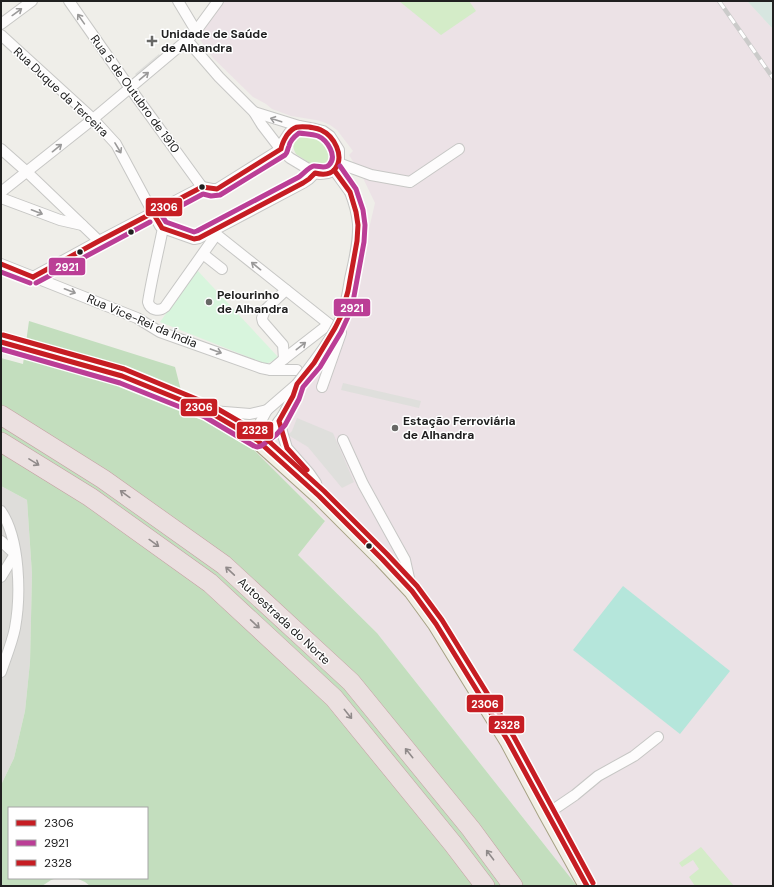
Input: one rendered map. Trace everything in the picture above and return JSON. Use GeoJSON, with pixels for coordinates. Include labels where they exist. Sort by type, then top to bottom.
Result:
{"type":"FeatureCollection","features":[{"type":"Feature","properties":{"kind":"highway","name":"Autoestrada do Norte"},"geometry":{"type":"LineString","coordinates":[[1,415],[103,479],[224,565],[236,576],[351,682],[470,829],[513,886]]}},
{"type":"Feature","properties":{"kind":"highway","name":"Autoestrada do Norte"},"geometry":{"type":"LineString","coordinates":[[1,442],[90,497],[216,588],[334,698],[453,844],[485,886]]}},
{"type":"Feature","properties":{"kind":"main road"},"geometry":{"type":"LineString","coordinates":[[1,342],[122,376],[208,411],[257,440],[319,496],[412,591],[436,624],[508,741],[587,886]]}},
{"type":"Feature","properties":{"kind":"street"},"geometry":{"type":"LineString","coordinates":[[1,24],[32,1]]}},
{"type":"Feature","properties":{"kind":"street","name":"Rua 5 de Outubro de 1910"},"geometry":{"type":"LineString","coordinates":[[69,1],[202,187]]}},
{"type":"Feature","properties":{"kind":"street"},"geometry":{"type":"LineString","coordinates":[[178,1],[196,30]]}},
{"type":"Feature","properties":{"kind":"street"},"geometry":{"type":"LineString","coordinates":[[1,192],[93,119],[187,40],[218,1]]}},
{"type":"Feature","properties":{"kind":"street","name":"Rua Duque da Terceira"},"geometry":{"type":"LineString","coordinates":[[1,35],[93,119],[116,144],[160,226],[163,228]]}},
{"type":"Feature","properties":{"kind":"street"},"geometry":{"type":"LineString","coordinates":[[187,40],[219,77],[254,112],[261,124],[282,151],[290,158],[315,173],[320,174],[331,172],[336,166],[340,156],[339,150],[330,136],[323,131],[299,126],[254,112]]}},
{"type":"Feature","properties":{"kind":"street"},"geometry":{"type":"LineString","coordinates":[[34,277],[202,187],[217,189],[281,149],[282,143],[289,133],[294,128],[299,126]]}},
{"type":"Feature","properties":{"kind":"street"},"geometry":{"type":"LineString","coordinates":[[1,149],[99,241]]}},
{"type":"Feature","properties":{"kind":"street"},"geometry":{"type":"LineString","coordinates":[[336,166],[371,175],[410,182],[460,150]]}},
{"type":"Feature","properties":{"kind":"street"},"geometry":{"type":"LineString","coordinates":[[257,440],[260,423],[268,410],[296,384],[314,363],[335,328],[345,305],[354,259],[358,225],[350,192],[336,166]]}},
{"type":"Feature","properties":{"kind":"street"},"geometry":{"type":"LineString","coordinates":[[214,233],[203,254],[165,307],[160,310],[152,308],[148,302],[163,228],[194,239],[214,233],[303,183],[315,173]]}},
{"type":"Feature","properties":{"kind":"street"},"geometry":{"type":"LineString","coordinates":[[1,198],[60,220],[82,225]]}},
{"type":"Feature","properties":{"kind":"street"},"geometry":{"type":"LineString","coordinates":[[214,233],[341,333],[322,387]]}},
{"type":"Feature","properties":{"kind":"street"},"geometry":{"type":"LineString","coordinates":[[203,254],[222,269]]}},
{"type":"Feature","properties":{"kind":"street","name":"Rua Vice-Rei da Índia"},"geometry":{"type":"LineString","coordinates":[[1,264],[137,318],[160,332],[261,368],[271,370],[297,370]]}},
{"type":"Feature","properties":{"kind":"street"},"geometry":{"type":"LineString","coordinates":[[284,359],[283,345],[263,322],[262,318],[265,310],[286,290]]}},
{"type":"Feature","properties":{"kind":"street"},"geometry":{"type":"LineString","coordinates":[[271,370],[329,324]]}},
{"type":"Feature","properties":{"kind":"street"},"geometry":{"type":"LineString","coordinates":[[257,440],[271,430],[279,421],[292,396],[296,384]]}},
{"type":"Feature","properties":{"kind":"street"},"geometry":{"type":"LineString","coordinates":[[208,411],[250,414],[268,410]]}},
{"type":"Feature","properties":{"kind":"street"},"geometry":{"type":"LineString","coordinates":[[279,421],[287,448],[309,473],[316,484],[319,496]]}},
{"type":"Feature","properties":{"kind":"street"},"geometry":{"type":"LineString","coordinates":[[343,440],[363,484],[405,560],[412,591]]}},
{"type":"Feature","properties":{"kind":"street"},"geometry":{"type":"LineString","coordinates":[[1,511],[8,525],[15,554],[18,586],[15,629],[1,672]]}},
{"type":"Feature","properties":{"kind":"street"},"geometry":{"type":"LineString","coordinates":[[1,541],[15,554]]}},
{"type":"Feature","properties":{"kind":"street"},"geometry":{"type":"LineString","coordinates":[[1,576],[15,554]]}},
{"type":"Feature","properties":{"kind":"street"},"geometry":{"type":"LineString","coordinates":[[547,814],[598,776],[634,756],[658,737]]}},
{"type":"Feature","properties":{"kind":"shaded area"},"geometry":{"type":"Polygon","coordinates":[[[225,1],[747,1],[773,29],[773,886],[577,886],[377,633],[298,555],[325,520],[254,450],[295,391],[355,296],[375,203],[362,176],[349,155],[353,151],[337,130],[323,122],[291,116],[272,109],[253,97],[213,58],[198,37],[225,1]]]}},
{"type":"Feature","properties":{"kind":"shaded area"},"geometry":{"type":"Polygon","coordinates":[[[747,1],[773,1],[773,29],[747,1]]]}},
{"type":"Feature","properties":{"kind":"shaded area"},"geometry":{"type":"Polygon","coordinates":[[[159,54],[161,57],[137,76],[135,74],[159,54]]]}},
{"type":"Feature","properties":{"kind":"shaded area"},"geometry":{"type":"Polygon","coordinates":[[[343,383],[421,401],[419,408],[341,390],[343,383]]]}},
{"type":"Feature","properties":{"kind":"shaded area"},"geometry":{"type":"Polygon","coordinates":[[[297,418],[333,433],[354,482],[342,488],[308,447],[288,435],[292,431],[297,418]]]}},
{"type":"Feature","properties":{"kind":"shaded area"},"geometry":{"type":"Polygon","coordinates":[[[1,486],[27,500],[32,574],[30,662],[25,711],[14,758],[1,785],[1,486]]]}},
{"type":"Feature","properties":{"kind":"shaded area"},"geometry":{"type":"Polygon","coordinates":[[[623,586],[730,671],[680,734],[573,650],[623,586]]]}},
{"type":"Feature","properties":{"kind":"green space"},"geometry":{"type":"Polygon","coordinates":[[[399,1],[469,1],[476,11],[441,35],[399,1]]]}},
{"type":"Feature","properties":{"kind":"green space"},"geometry":{"type":"Polygon","coordinates":[[[302,133],[313,133],[328,142],[334,156],[329,165],[323,168],[318,167],[296,154],[293,145],[297,137],[302,133]]]}},
{"type":"Feature","properties":{"kind":"green space"},"geometry":{"type":"Polygon","coordinates":[[[197,270],[279,358],[266,364],[160,322],[197,270]]]}},
{"type":"Feature","properties":{"kind":"green space"},"geometry":{"type":"Polygon","coordinates":[[[29,321],[175,367],[186,410],[254,450],[325,521],[298,555],[377,633],[577,886],[90,886],[78,879],[148,879],[148,807],[8,807],[8,879],[54,879],[42,886],[1,886],[1,785],[14,758],[25,711],[30,662],[32,574],[27,500],[1,486],[1,358],[23,364],[29,321]]]}},
{"type":"Feature","properties":{"kind":"green space"},"geometry":{"type":"Polygon","coordinates":[[[701,847],[734,886],[695,886],[689,877],[699,869],[693,860],[682,867],[679,863],[701,847]]]}},
{"type":"Feature","properties":{"kind":"railway"},"geometry":{"type":"LineString","coordinates":[[719,1],[773,78]]}},
{"type":"Feature","properties":{"kind":"transit line","name":"2306"},"geometry":{"type":"LineString","coordinates":[[33,277],[99,241],[202,187],[217,189],[281,149],[287,135],[294,128],[309,127],[320,129],[330,137],[337,147],[339,158],[338,164],[333,171],[326,174],[315,173],[303,183],[199,238],[194,239],[162,228],[153,213]]}},
{"type":"Feature","properties":{"kind":"transit line","name":"2921"},"geometry":{"type":"LineString","coordinates":[[299,133],[318,136],[325,141],[332,153],[329,165],[324,167],[312,166],[299,177],[194,232],[166,222],[162,216],[203,194],[211,196],[220,195],[285,155],[292,140],[299,133]]}},
{"type":"Feature","properties":{"kind":"transit line","name":"2921"},"geometry":{"type":"LineString","coordinates":[[1,349],[120,383],[205,417],[254,446],[261,446],[276,435],[285,425],[299,399],[303,387],[320,367],[341,332],[352,307],[364,242],[365,225],[363,210],[356,189],[340,166]]}},
{"type":"Feature","properties":{"kind":"transit line","name":"2306"},"geometry":{"type":"LineString","coordinates":[[307,470],[287,448],[279,421],[293,396],[297,384],[314,363],[335,328],[341,316],[348,291],[357,241],[358,225],[350,192],[334,170]]}},
{"type":"Feature","properties":{"kind":"transit line","name":"2921"},"geometry":{"type":"LineString","coordinates":[[36,283],[150,222]]}},
{"type":"Feature","properties":{"kind":"transit line","name":"2306"},"geometry":{"type":"LineString","coordinates":[[1,264],[33,277]]}},
{"type":"Feature","properties":{"kind":"transit line","name":"2921"},"geometry":{"type":"LineString","coordinates":[[1,272],[30,283]]}},
{"type":"Feature","properties":{"kind":"transit line","name":"2328"},"geometry":{"type":"LineString","coordinates":[[3,335],[124,369],[211,405],[261,434],[324,491],[417,586],[442,620],[514,737],[593,883]]}},
{"type":"Feature","properties":{"kind":"transit line","name":"2306"},"geometry":{"type":"LineString","coordinates":[[1,342],[122,376],[208,411],[257,440],[319,496],[412,591],[436,624],[508,741],[587,886]]}},
{"type":"Feature","properties":{"kind":"place","name":"Unidade de Saúde de Alhandra"},"geometry":{"type":"Point","coordinates":[152,41]}},
{"type":"Feature","properties":{"kind":"place","name":"Pelourinho de Alhandra"},"geometry":{"type":"Point","coordinates":[209,302]}},
{"type":"Feature","properties":{"kind":"place","name":"Estação Ferroviária de Alhandra"},"geometry":{"type":"Point","coordinates":[395,428]}}]}
